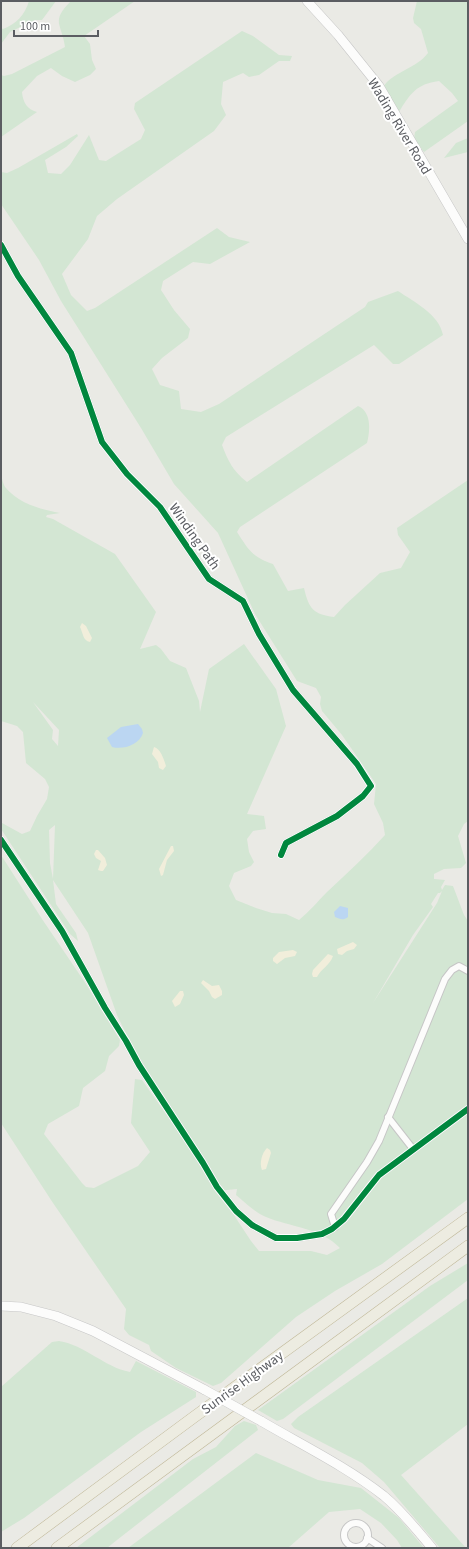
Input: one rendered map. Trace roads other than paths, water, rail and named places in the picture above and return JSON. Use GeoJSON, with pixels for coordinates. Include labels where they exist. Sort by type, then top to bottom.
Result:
{"type":"FeatureCollection","features":[{"type":"Feature","properties":{"kind":"highway","name":"Sunrise Highway"},"geometry":{"type":"LineString","coordinates":[[17,1548],[205,1408],[467,1218]]}},
{"type":"Feature","properties":{"kind":"highway","name":"Sunrise Highway"},"geometry":{"type":"LineString","coordinates":[[57,1548],[468,1246]]}},
{"type":"Feature","properties":{"kind":"main road","name":"Wading River Road"},"geometry":{"type":"LineString","coordinates":[[307,1],[338,35],[379,86],[426,170],[468,239]]}},
{"type":"Feature","properties":{"kind":"main road"},"geometry":{"type":"LineString","coordinates":[[1,1306],[21,1307],[56,1316],[93,1331],[261,1421],[368,1484],[385,1497],[432,1548]]}},
{"type":"Feature","properties":{"kind":"street","name":"Winding Path"},"geometry":{"type":"LineString","coordinates":[[1,245],[14,271],[71,353],[102,442],[127,474],[160,507],[209,579],[243,601],[259,634],[293,690],[357,764],[371,786],[362,796],[337,816],[286,843],[281,855]]}},
{"type":"Feature","properties":{"kind":"street"},"geometry":{"type":"LineString","coordinates":[[1,840],[62,931],[138,1064],[218,1187],[236,1211],[252,1225],[276,1238],[297,1238],[322,1234],[335,1227],[344,1219],[378,1175],[468,1109]]}},
{"type":"Feature","properties":{"kind":"street"},"geometry":{"type":"LineString","coordinates":[[335,1227],[331,1214],[367,1162],[379,1141],[445,979],[452,970],[459,966],[468,971]]}},
{"type":"Feature","properties":{"kind":"street"},"geometry":{"type":"LineString","coordinates":[[388,1117],[413,1149]]}},
{"type":"Feature","properties":{"kind":"street"},"geometry":{"type":"LineString","coordinates":[[367,1538],[382,1548]]}},
{"type":"Feature","properties":{"kind":"water"},"geometry":{"type":"Polygon","coordinates":[[[138,724],[143,733],[138,741],[126,747],[112,747],[107,738],[121,727],[138,724]]]}},
{"type":"Feature","properties":{"kind":"water"},"geometry":{"type":"Polygon","coordinates":[[[340,906],[348,908],[348,917],[345,919],[335,917],[334,912],[340,906]]]}}]}
